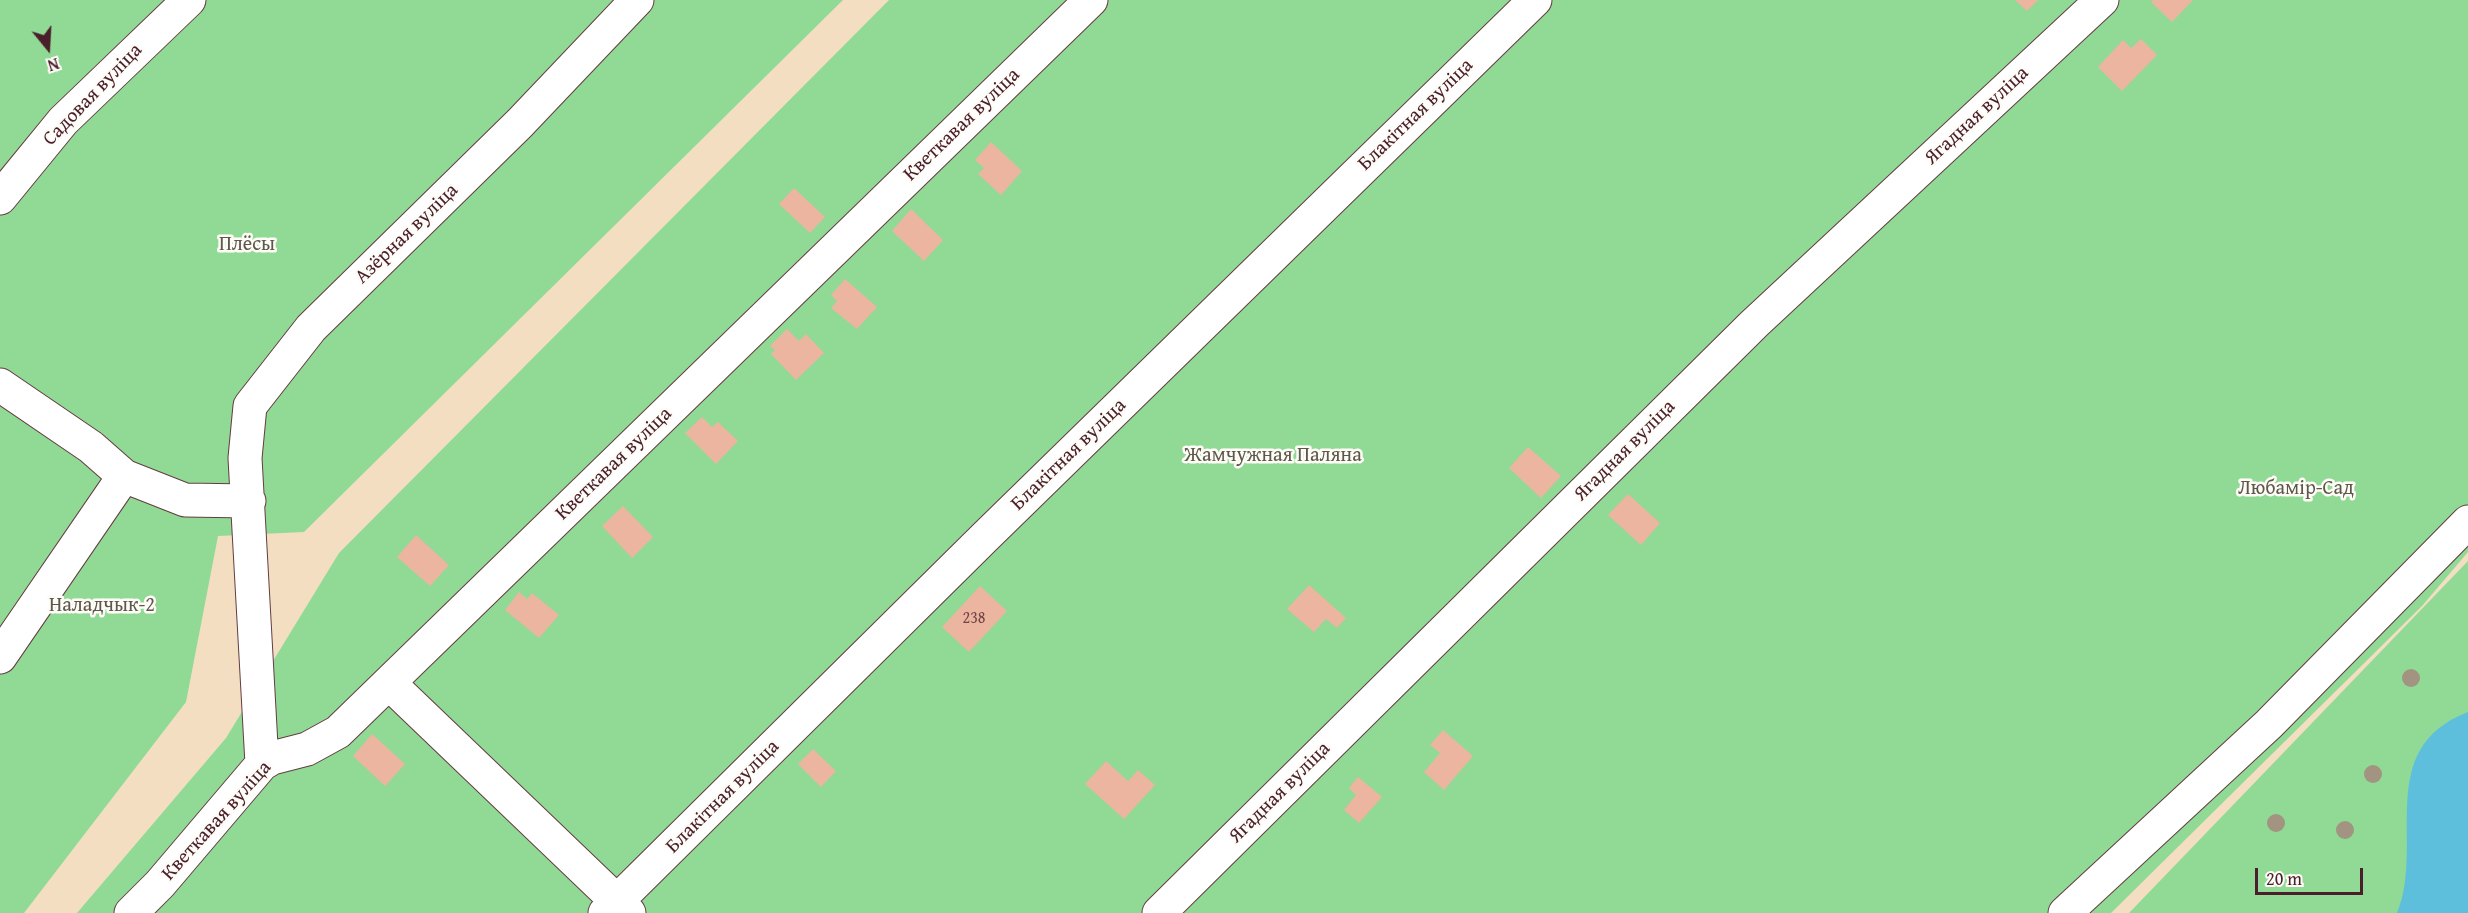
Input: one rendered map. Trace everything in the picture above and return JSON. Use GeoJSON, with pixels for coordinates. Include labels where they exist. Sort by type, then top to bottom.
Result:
{"type":"FeatureCollection","features":[{"type":"Feature","properties":{"kind":"street","name":"Садовая вуліца"},"geometry":{"type":"LineString","coordinates":[[2,197],[63,121],[189,0]]}},
{"type":"Feature","properties":{"kind":"street","name":"Азёрная вуліца"},"geometry":{"type":"LineString","coordinates":[[262,764],[245,458],[250,406],[311,328],[520,123],[637,0]]}},
{"type":"Feature","properties":{"kind":"street","name":"Кветкавая вуліца"},"geometry":{"type":"LineString","coordinates":[[131,913],[160,884],[262,764],[272,758],[307,749],[338,732],[390,684],[1091,0]]}},
{"type":"Feature","properties":{"kind":"street","name":"Блакітная вуліца"},"geometry":{"type":"LineString","coordinates":[[617,909],[985,537],[1535,0]]}},
{"type":"Feature","properties":{"kind":"street","name":"Ягадная вуліца"},"geometry":{"type":"LineString","coordinates":[[1159,913],[1755,324],[2102,0]]}},
{"type":"Feature","properties":{"kind":"street"},"geometry":{"type":"LineString","coordinates":[[0,385],[91,447],[124,476],[185,500],[249,501]]}},
{"type":"Feature","properties":{"kind":"street"},"geometry":{"type":"LineString","coordinates":[[0,657],[124,476]]}},
{"type":"Feature","properties":{"kind":"street"},"geometry":{"type":"LineString","coordinates":[[2065,913],[2269,724],[2468,522]]}},
{"type":"Feature","properties":{"kind":"street"},"geometry":{"type":"LineString","coordinates":[[390,684],[617,909]]}},
{"type":"Feature","properties":{"kind":"green space","name":"Плёсы"},"geometry":{"type":"Polygon","coordinates":[[[0,0],[843,0],[304,532],[218,536],[186,702],[24,913],[0,913],[0,0]]]}},
{"type":"Feature","properties":{"kind":"green space","name":"Жамчужная Паляна"},"geometry":{"type":"Polygon","coordinates":[[[889,0],[2468,0],[2468,552],[2422,606],[2111,913],[77,913],[226,738],[339,553],[889,0]]]}},
{"type":"Feature","properties":{"kind":"green space"},"geometry":{"type":"Polygon","coordinates":[[[2468,561],[2468,913],[2129,913],[2468,561]]]}},
{"type":"Feature","properties":{"kind":"water"},"geometry":{"type":"Polygon","coordinates":[[[2468,712],[2468,913],[2397,913],[2404,886],[2407,858],[2407,801],[2411,774],[2420,749],[2439,728],[2468,712]]]}},
{"type":"Feature","properties":{"kind":"building"},"geometry":{"type":"Polygon","coordinates":[[[2015,0],[2038,0],[2027,11],[2015,0]]]}},
{"type":"Feature","properties":{"kind":"building"},"geometry":{"type":"Polygon","coordinates":[[[2153,0],[2193,0],[2172,22],[2151,2],[2153,0]]]}},
{"type":"Feature","properties":{"kind":"building"},"geometry":{"type":"Polygon","coordinates":[[[2141,39],[2157,55],[2122,91],[2098,67],[2123,40],[2131,48],[2141,39]]]}},
{"type":"Feature","properties":{"kind":"building"},"geometry":{"type":"Polygon","coordinates":[[[991,142],[1022,171],[1001,195],[978,174],[984,168],[975,160],[991,142]]]}},
{"type":"Feature","properties":{"kind":"building"},"geometry":{"type":"Polygon","coordinates":[[[794,188],[825,217],[810,233],[779,204],[794,188]]]}},
{"type":"Feature","properties":{"kind":"building"},"geometry":{"type":"Polygon","coordinates":[[[911,209],[943,240],[924,261],[892,231],[911,209]]]}},
{"type":"Feature","properties":{"kind":"building"},"geometry":{"type":"Polygon","coordinates":[[[845,279],[877,307],[857,329],[831,308],[837,301],[831,295],[845,279]]]}},
{"type":"Feature","properties":{"kind":"building"},"geometry":{"type":"Polygon","coordinates":[[[787,329],[799,341],[806,334],[824,353],[796,380],[771,354],[775,350],[770,346],[787,329]]]}},
{"type":"Feature","properties":{"kind":"building"},"geometry":{"type":"Polygon","coordinates":[[[702,417],[712,427],[718,422],[738,441],[716,464],[685,433],[702,417]]]}},
{"type":"Feature","properties":{"kind":"building"},"geometry":{"type":"Polygon","coordinates":[[[1528,447],[1561,476],[1541,498],[1509,468],[1528,447]]]}},
{"type":"Feature","properties":{"kind":"building"},"geometry":{"type":"Polygon","coordinates":[[[1628,494],[1660,523],[1641,545],[1608,515],[1628,494]]]}},
{"type":"Feature","properties":{"kind":"building"},"geometry":{"type":"Polygon","coordinates":[[[623,506],[653,537],[632,558],[602,526],[623,506]]]}},
{"type":"Feature","properties":{"kind":"building"},"geometry":{"type":"Polygon","coordinates":[[[416,535],[449,565],[430,586],[397,557],[416,535]]]}},
{"type":"Feature","properties":{"kind":"building"},"geometry":{"type":"Polygon","coordinates":[[[1309,585],[1346,618],[1337,628],[1326,619],[1314,632],[1287,609],[1309,585]]]}},
{"type":"Feature","properties":{"kind":"building"},"geometry":{"type":"Polygon","coordinates":[[[980,586],[1007,611],[969,652],[942,627],[980,586]]]}},
{"type":"Feature","properties":{"kind":"building"},"geometry":{"type":"Polygon","coordinates":[[[519,592],[527,599],[532,593],[559,615],[539,638],[505,610],[519,592]]]}},
{"type":"Feature","properties":{"kind":"building"},"geometry":{"type":"Polygon","coordinates":[[[1443,730],[1473,756],[1444,790],[1424,772],[1440,753],[1430,745],[1443,730]]]}},
{"type":"Feature","properties":{"kind":"building"},"geometry":{"type":"Polygon","coordinates":[[[372,734],[405,764],[385,786],[353,756],[372,734]]]}},
{"type":"Feature","properties":{"kind":"building"},"geometry":{"type":"Polygon","coordinates":[[[813,749],[836,771],[821,787],[798,764],[813,749]]]}},
{"type":"Feature","properties":{"kind":"building"},"geometry":{"type":"Polygon","coordinates":[[[1106,761],[1128,781],[1138,770],[1155,785],[1124,819],[1085,784],[1106,761]]]}},
{"type":"Feature","properties":{"kind":"building"},"geometry":{"type":"Polygon","coordinates":[[[1358,777],[1382,797],[1359,823],[1344,810],[1356,795],[1349,788],[1358,777]]]}},
{"type":"Feature","properties":{"kind":"park label","name":"Любамір-Сад"},"geometry":{"type":"Point","coordinates":[2296,489]}},
{"type":"Feature","properties":{"kind":"park label","name":"Наладчык-2"},"geometry":{"type":"Point","coordinates":[102,606]}}]}
